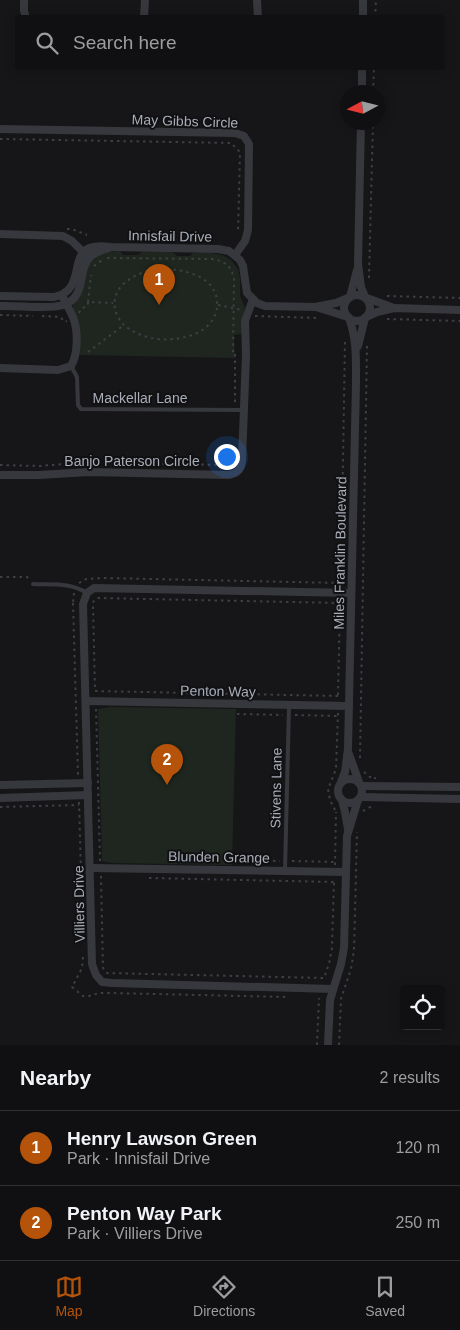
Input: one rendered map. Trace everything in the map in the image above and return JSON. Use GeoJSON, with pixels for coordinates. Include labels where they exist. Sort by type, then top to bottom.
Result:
{"type":"FeatureCollection","features":[{"type":"Feature","properties":{"kind":"street"},"geometry":{"type":"LineString","coordinates":[[24,0],[25,15]]}},
{"type":"Feature","properties":{"kind":"street"},"geometry":{"type":"LineString","coordinates":[[144,15],[146,0]]}},
{"type":"Feature","properties":{"kind":"street"},"geometry":{"type":"LineString","coordinates":[[258,0],[258,15]]}},
{"type":"Feature","properties":{"kind":"street"},"geometry":{"type":"LineString","coordinates":[[363,15],[364,0]]}},
{"type":"Feature","properties":{"kind":"street"},"geometry":{"type":"LineString","coordinates":[[362,70],[362,85]]}},
{"type":"Feature","properties":{"kind":"street","name":"May Gibbs Circle"},"geometry":{"type":"LineString","coordinates":[[0,129],[235,133],[244,136],[249,144],[248,230],[245,241],[235,255]]}},
{"type":"Feature","properties":{"kind":"street"},"geometry":{"type":"LineString","coordinates":[[361,130],[358,264],[361,287],[370,308],[366,317]]}},
{"type":"Feature","properties":{"kind":"street"},"geometry":{"type":"LineString","coordinates":[[0,234],[63,236],[72,241],[86,255]]}},
{"type":"Feature","properties":{"kind":"street","name":"Innisfail Drive"},"geometry":{"type":"LineString","coordinates":[[86,255],[96,246],[218,249],[229,251],[235,255]]}},
{"type":"Feature","properties":{"kind":"street"},"geometry":{"type":"LineString","coordinates":[[0,296],[49,297],[62,295],[69,290],[74,282],[78,261],[86,255]]}},
{"type":"Feature","properties":{"kind":"street"},"geometry":{"type":"LineString","coordinates":[[0,306],[51,306],[66,304],[73,299],[82,283],[86,255]]}},
{"type":"Feature","properties":{"kind":"street"},"geometry":{"type":"LineString","coordinates":[[235,255],[243,266],[248,293],[257,303],[265,306],[315,307],[336,303],[357,295],[394,308]]}},
{"type":"Feature","properties":{"kind":"street"},"geometry":{"type":"LineString","coordinates":[[349,317],[344,308],[349,298],[358,264]]}},
{"type":"Feature","properties":{"kind":"street"},"geometry":{"type":"LineString","coordinates":[[0,368],[58,370],[71,366],[75,360],[76,352],[76,326],[62,295]]}},
{"type":"Feature","properties":{"kind":"street","name":"Banjo Paterson Circle"},"geometry":{"type":"LineString","coordinates":[[0,474],[39,475],[89,472],[235,474],[242,467],[246,321],[252,299]]}},
{"type":"Feature","properties":{"kind":"street"},"geometry":{"type":"LineString","coordinates":[[315,307],[357,321],[378,312],[394,308],[460,310]]}},
{"type":"Feature","properties":{"kind":"street","name":"Miles Franklin Boulevard"},"geometry":{"type":"LineString","coordinates":[[341,782],[345,772],[348,749],[356,358],[353,328],[349,317]]}},
{"type":"Feature","properties":{"kind":"street","name":"Miles Franklin Boulevard"},"geometry":{"type":"LineString","coordinates":[[356,358],[366,317]]}},
{"type":"Feature","properties":{"kind":"street"},"geometry":{"type":"LineString","coordinates":[[87,593],[94,588],[351,593]]}},
{"type":"Feature","properties":{"kind":"street","name":"Villiers Drive"},"geometry":{"type":"LineString","coordinates":[[87,593],[83,604],[92,964],[96,975],[102,982],[332,989]]}},
{"type":"Feature","properties":{"kind":"street","name":"Penton Way"},"geometry":{"type":"LineString","coordinates":[[86,701],[349,706]]}},
{"type":"Feature","properties":{"kind":"street","name":"Miles Franklin Boulevard"},"geometry":{"type":"LineString","coordinates":[[348,749],[360,784]]}},
{"type":"Feature","properties":{"kind":"street"},"geometry":{"type":"LineString","coordinates":[[0,785],[78,783],[88,779]]}},
{"type":"Feature","properties":{"kind":"street"},"geometry":{"type":"LineString","coordinates":[[328,1045],[332,989],[341,964],[344,948],[348,831],[342,800],[339,797],[338,789],[341,782],[348,779],[355,780],[360,784],[375,786],[460,787]]}},
{"type":"Feature","properties":{"kind":"street"},"geometry":{"type":"LineString","coordinates":[[348,831],[362,793],[360,784]]}},
{"type":"Feature","properties":{"kind":"street"},"geometry":{"type":"LineString","coordinates":[[0,798],[88,795]]}},
{"type":"Feature","properties":{"kind":"street"},"geometry":{"type":"LineString","coordinates":[[342,800],[348,803],[375,797],[460,799]]}},
{"type":"Feature","properties":{"kind":"street","name":"Blunden Grange"},"geometry":{"type":"LineString","coordinates":[[91,868],[346,872]]}},
{"type":"Feature","properties":{"kind":"lane","name":"Mackellar Lane"},"geometry":{"type":"LineString","coordinates":[[71,366],[77,377],[78,405],[80,409],[244,410]]}},
{"type":"Feature","properties":{"kind":"lane"},"geometry":{"type":"LineString","coordinates":[[33,584],[72,585],[87,593]]}},
{"type":"Feature","properties":{"kind":"lane","name":"Stivens Lane"},"geometry":{"type":"LineString","coordinates":[[285,871],[289,705]]}},
{"type":"Feature","properties":{"kind":"path"},"geometry":{"type":"LineString","coordinates":[[375,15],[376,0]]}},
{"type":"Feature","properties":{"kind":"path"},"geometry":{"type":"LineString","coordinates":[[373,85],[374,70]]}},
{"type":"Feature","properties":{"kind":"path"},"geometry":{"type":"LineString","coordinates":[[368,286],[372,130]]}},
{"type":"Feature","properties":{"kind":"path"},"geometry":{"type":"LineString","coordinates":[[0,138],[231,143],[240,152],[238,232]]}},
{"type":"Feature","properties":{"kind":"path"},"geometry":{"type":"LineString","coordinates":[[88,302],[92,270],[99,262],[107,258],[212,259],[222,261],[233,273],[234,278],[235,410]]}},
{"type":"Feature","properties":{"kind":"path"},"geometry":{"type":"LineString","coordinates":[[167,268],[192,274],[206,281],[214,290],[217,298],[217,311],[213,320],[204,329],[185,337],[168,340],[150,338],[124,325],[115,307],[117,293],[127,280],[145,271],[167,268]]}},
{"type":"Feature","properties":{"kind":"path"},"geometry":{"type":"LineString","coordinates":[[387,296],[460,298]]}},
{"type":"Feature","properties":{"kind":"path"},"geometry":{"type":"LineString","coordinates":[[88,352],[124,325]]}},
{"type":"Feature","properties":{"kind":"path"},"geometry":{"type":"LineString","coordinates":[[340,593],[345,338]]}},
{"type":"Feature","properties":{"kind":"path"},"geometry":{"type":"LineString","coordinates":[[361,763],[359,754],[367,339]]}},
{"type":"Feature","properties":{"kind":"path"},"geometry":{"type":"LineString","coordinates":[[0,466],[41,466],[84,462],[225,465],[234,457]]}},
{"type":"Feature","properties":{"kind":"path"},"geometry":{"type":"LineString","coordinates":[[0,577],[27,577],[33,584]]}},
{"type":"Feature","properties":{"kind":"path"},"geometry":{"type":"LineString","coordinates":[[95,691],[338,696],[340,603],[98,598],[93,602],[95,691],[103,968],[107,974],[324,978]]}},
{"type":"Feature","properties":{"kind":"path"},"geometry":{"type":"LineString","coordinates":[[73,603],[78,783]]}},
{"type":"Feature","properties":{"kind":"path"},"geometry":{"type":"LineString","coordinates":[[317,1045],[321,988],[332,948],[336,812],[330,800],[328,789],[336,769],[338,706]]}},
{"type":"Feature","properties":{"kind":"path"},"geometry":{"type":"LineString","coordinates":[[363,771],[370,777],[375,777],[375,786]]}},
{"type":"Feature","properties":{"kind":"path"},"geometry":{"type":"LineString","coordinates":[[88,779],[98,774]]}},
{"type":"Feature","properties":{"kind":"path"},"geometry":{"type":"LineString","coordinates":[[78,795],[81,872]]}},
{"type":"Feature","properties":{"kind":"path"},"geometry":{"type":"LineString","coordinates":[[355,812],[362,813],[363,810],[370,806],[375,806],[375,797]]}},
{"type":"Feature","properties":{"kind":"path"},"geometry":{"type":"LineString","coordinates":[[0,808],[79,805]]}},
{"type":"Feature","properties":{"kind":"path"},"geometry":{"type":"LineString","coordinates":[[339,1045],[341,999],[351,969],[354,950],[357,830]]}},
{"type":"Feature","properties":{"kind":"path"},"geometry":{"type":"LineString","coordinates":[[149,878],[334,882]]}},
{"type":"Feature","properties":{"kind":"path"},"geometry":{"type":"LineString","coordinates":[[83,949],[82,968],[72,987],[83,996],[110,993],[289,997]]}},
{"type":"Feature","properties":{"kind":"shaded area"},"geometry":{"type":"Polygon","coordinates":[[[120,251],[123,255],[138,255],[142,252],[172,252],[177,256],[190,256],[193,253],[212,253],[222,255],[231,260],[238,269],[240,295],[245,308],[242,334],[234,335],[235,358],[79,355],[79,325],[73,304],[84,275],[91,262],[97,257],[105,252],[120,251]]]}},
{"type":"Feature","properties":{"kind":"shaded area"},"geometry":{"type":"Polygon","coordinates":[[[111,707],[236,709],[232,865],[112,863],[102,861],[98,709],[111,707]]]}},
{"type":"Feature","properties":{"kind":"place","name":"Henry Lawson Green"},"geometry":{"type":"Point","coordinates":[159,305]}},
{"type":"Feature","properties":{"kind":"place","name":"Penton Way Park"},"geometry":{"type":"Point","coordinates":[167,785]}}]}
